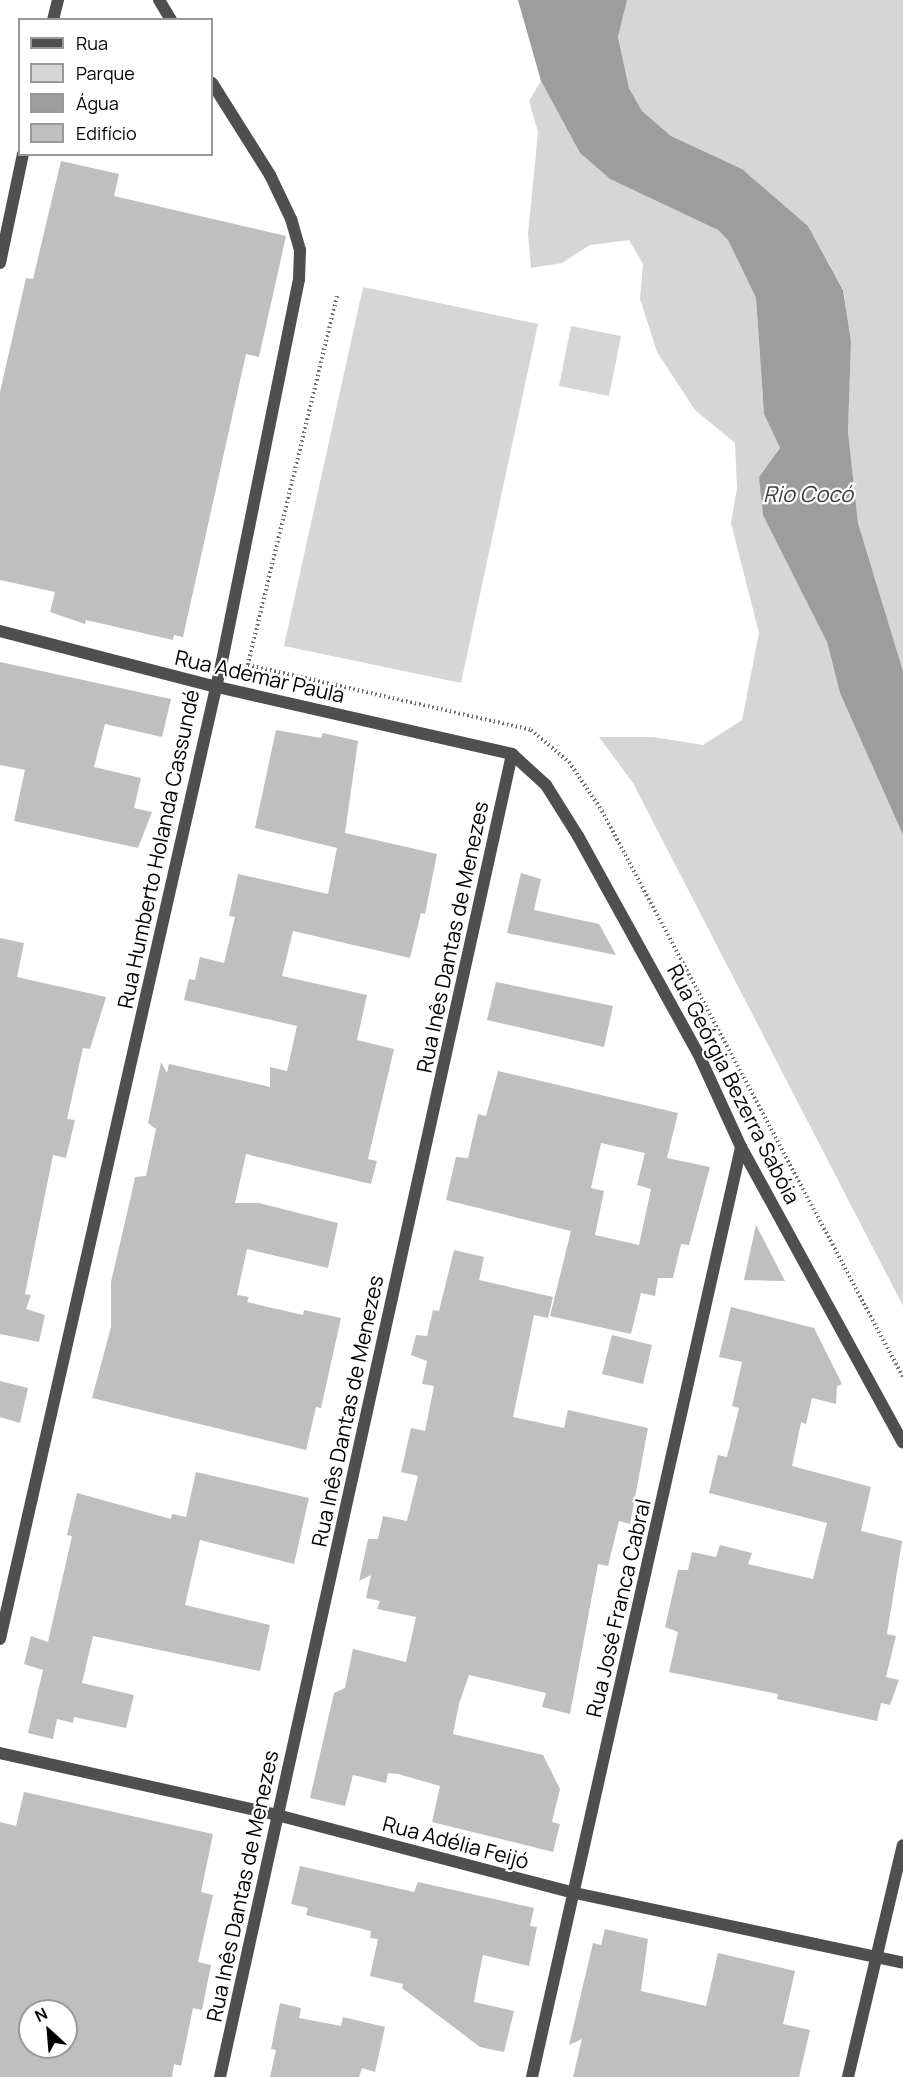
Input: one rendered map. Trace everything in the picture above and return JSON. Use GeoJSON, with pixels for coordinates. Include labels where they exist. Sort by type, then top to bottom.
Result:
{"type":"FeatureCollection","features":[{"type":"Feature","properties":{"kind":"street"},"geometry":{"type":"LineString","coordinates":[[54,18],[58,0]]}},
{"type":"Feature","properties":{"kind":"street"},"geometry":{"type":"LineString","coordinates":[[159,0],[170,18]]}},
{"type":"Feature","properties":{"kind":"street","name":"Rua Humberto Holanda Cassundé"},"geometry":{"type":"LineString","coordinates":[[0,1639],[100,1210],[297,290],[300,249],[291,219],[270,175],[213,85]]}},
{"type":"Feature","properties":{"kind":"street"},"geometry":{"type":"LineString","coordinates":[[0,263],[23,156]]}},
{"type":"Feature","properties":{"kind":"street","name":"Rua Ademar Paula"},"geometry":{"type":"LineString","coordinates":[[0,631],[213,686],[512,754]]}},
{"type":"Feature","properties":{"kind":"street","name":"Rua Geórgia Bezerra Sabóia"},"geometry":{"type":"LineString","coordinates":[[512,754],[546,785],[578,836],[698,1053],[741,1147],[903,1443]]}},
{"type":"Feature","properties":{"kind":"street","name":"Rua Inês Dantas de Menezes"},"geometry":{"type":"LineString","coordinates":[[220,2077],[512,754]]}},
{"type":"Feature","properties":{"kind":"street","name":"Rua José Franca Cabral"},"geometry":{"type":"LineString","coordinates":[[532,2077],[741,1147]]}},
{"type":"Feature","properties":{"kind":"street","name":"Rua Adélia Feijó"},"geometry":{"type":"LineString","coordinates":[[0,1753],[277,1815],[575,1893],[903,1963]]}},
{"type":"Feature","properties":{"kind":"street"},"geometry":{"type":"LineString","coordinates":[[848,2077],[903,1845]]}},
{"type":"Feature","properties":{"kind":"path"},"geometry":{"type":"LineString","coordinates":[[337,296],[248,665],[531,730],[569,762],[625,853],[903,1377]]}},
{"type":"Feature","properties":{"kind":"green space"},"geometry":{"type":"Polygon","coordinates":[[[627,0],[903,0],[903,671],[858,523],[848,432],[851,341],[843,289],[808,226],[742,169],[671,136],[642,111],[629,88],[618,37],[627,0]]]}},
{"type":"Feature","properties":{"kind":"green space"},"geometry":{"type":"Polygon","coordinates":[[[541,81],[580,153],[610,179],[718,230],[728,240],[756,298],[764,414],[780,448],[759,477],[827,642],[840,693],[903,835],[903,1306],[633,783],[599,737],[653,737],[703,745],[742,720],[759,633],[731,523],[737,488],[735,443],[695,410],[657,352],[640,299],[643,264],[629,240],[590,245],[562,263],[531,268],[528,234],[538,132],[529,101],[541,81]]]}},
{"type":"Feature","properties":{"kind":"green space"},"geometry":{"type":"Polygon","coordinates":[[[363,287],[538,324],[461,683],[284,646],[363,287]]]}},
{"type":"Feature","properties":{"kind":"green space"},"geometry":{"type":"Polygon","coordinates":[[[571,326],[621,336],[609,396],[559,386],[571,326]]]}},
{"type":"Feature","properties":{"kind":"water","name":"Rio Cocó"},"geometry":{"type":"Polygon","coordinates":[[[518,0],[627,0],[618,37],[629,88],[642,111],[671,136],[742,169],[808,226],[843,290],[851,341],[848,432],[858,523],[903,671],[903,835],[840,693],[827,642],[763,515],[759,477],[780,448],[764,414],[756,298],[728,240],[718,230],[610,179],[580,153],[541,81],[518,0]]]}},
{"type":"Feature","properties":{"kind":"building"},"geometry":{"type":"Polygon","coordinates":[[[61,161],[119,174],[114,196],[286,236],[259,357],[246,354],[183,637],[174,635],[173,640],[86,620],[85,624],[50,612],[55,592],[0,580],[0,392],[26,278],[33,279],[61,161]]]}},
{"type":"Feature","properties":{"kind":"building"},"geometry":{"type":"Polygon","coordinates":[[[0,662],[171,699],[162,737],[105,724],[94,767],[141,778],[134,808],[152,812],[138,848],[14,821],[25,770],[0,765],[0,662]]]}},
{"type":"Feature","properties":{"kind":"building"},"geometry":{"type":"Polygon","coordinates":[[[276,730],[321,738],[323,733],[358,741],[345,833],[437,854],[425,914],[421,913],[410,958],[293,931],[282,976],[367,995],[357,1040],[394,1049],[368,1159],[377,1161],[371,1184],[246,1154],[235,1203],[259,1203],[338,1223],[328,1268],[247,1249],[237,1295],[249,1297],[247,1302],[303,1315],[304,1310],[341,1318],[321,1408],[316,1407],[306,1450],[92,1398],[111,1327],[111,1282],[135,1177],[146,1176],[156,1129],[148,1123],[161,1062],[167,1073],[169,1064],[270,1087],[270,1067],[287,1071],[297,1026],[184,1000],[189,979],[195,980],[200,957],[224,963],[235,917],[229,916],[238,874],[328,894],[337,848],[255,828],[276,730]]]}},
{"type":"Feature","properties":{"kind":"building"},"geometry":{"type":"Polygon","coordinates":[[[521,873],[541,879],[534,910],[599,924],[616,955],[507,933],[521,873]]]}},
{"type":"Feature","properties":{"kind":"building"},"geometry":{"type":"Polygon","coordinates":[[[0,938],[24,943],[17,977],[106,997],[90,1049],[83,1048],[67,1119],[75,1120],[66,1158],[53,1155],[25,1294],[31,1295],[26,1309],[45,1315],[39,1342],[0,1334],[0,938]]]}},
{"type":"Feature","properties":{"kind":"building"},"geometry":{"type":"Polygon","coordinates":[[[496,982],[613,1006],[604,1047],[487,1020],[496,982]]]}},
{"type":"Feature","properties":{"kind":"building"},"geometry":{"type":"Polygon","coordinates":[[[498,1071],[678,1113],[667,1158],[710,1167],[689,1245],[681,1244],[673,1278],[658,1278],[655,1296],[641,1293],[631,1334],[550,1316],[571,1231],[446,1200],[456,1157],[468,1158],[478,1114],[486,1116],[498,1071]],[[601,1143],[591,1188],[604,1191],[595,1235],[639,1245],[651,1189],[637,1185],[645,1153],[601,1143]]]}},
{"type":"Feature","properties":{"kind":"building"},"geometry":{"type":"Polygon","coordinates":[[[756,1225],[785,1281],[744,1280],[756,1225]]]}},
{"type":"Feature","properties":{"kind":"building"},"geometry":{"type":"Polygon","coordinates":[[[454,1250],[484,1257],[479,1280],[553,1297],[548,1318],[534,1315],[513,1417],[564,1428],[568,1410],[648,1428],[630,1524],[619,1521],[608,1566],[598,1564],[570,1714],[542,1707],[546,1693],[469,1675],[459,1704],[453,1734],[543,1755],[560,1789],[552,1822],[560,1824],[553,1852],[432,1822],[440,1786],[398,1774],[388,1773],[386,1783],[353,1775],[345,1806],[310,1798],[334,1693],[345,1688],[353,1649],[406,1662],[416,1617],[377,1609],[380,1601],[366,1598],[371,1575],[359,1581],[368,1539],[378,1539],[383,1516],[407,1521],[418,1476],[401,1472],[411,1428],[425,1431],[434,1386],[422,1384],[427,1361],[411,1355],[416,1335],[427,1336],[433,1310],[439,1311],[454,1250]]]}},
{"type":"Feature","properties":{"kind":"building"},"geometry":{"type":"Polygon","coordinates":[[[731,1307],[814,1328],[842,1384],[837,1386],[836,1404],[812,1398],[806,1424],[801,1422],[792,1466],[871,1487],[861,1531],[902,1541],[887,1634],[896,1636],[886,1677],[899,1680],[890,1705],[881,1703],[877,1721],[777,1699],[778,1694],[669,1672],[678,1632],[665,1627],[678,1570],[688,1570],[692,1552],[716,1557],[720,1545],[752,1553],[748,1564],[813,1579],[827,1523],[709,1493],[718,1455],[727,1457],[739,1408],[732,1406],[742,1362],[719,1357],[731,1307]]]}},
{"type":"Feature","properties":{"kind":"building"},"geometry":{"type":"Polygon","coordinates":[[[612,1335],[652,1345],[643,1384],[602,1374],[612,1335]]]}},
{"type":"Feature","properties":{"kind":"building"},"geometry":{"type":"Polygon","coordinates":[[[0,1381],[28,1388],[20,1423],[0,1417],[0,1381]]]}},
{"type":"Feature","properties":{"kind":"building"},"geometry":{"type":"Polygon","coordinates":[[[196,1472],[309,1498],[294,1564],[200,1540],[185,1605],[270,1625],[260,1671],[93,1636],[82,1683],[134,1695],[126,1728],[74,1717],[73,1723],[57,1719],[53,1739],[28,1733],[43,1670],[24,1664],[31,1636],[48,1642],[72,1536],[67,1535],[77,1493],[171,1519],[172,1514],[186,1517],[196,1472]]]}},
{"type":"Feature","properties":{"kind":"building"},"geometry":{"type":"Polygon","coordinates":[[[24,1792],[213,1834],[201,1892],[213,1895],[198,1962],[211,1965],[202,2010],[193,2008],[181,2066],[174,2064],[172,2077],[0,2077],[0,1822],[16,1826],[24,1792]]]}},
{"type":"Feature","properties":{"kind":"building"},"geometry":{"type":"Polygon","coordinates":[[[300,1866],[414,1892],[418,1882],[534,1908],[530,1926],[537,1927],[529,1966],[483,1955],[474,2002],[514,2011],[504,2052],[480,2047],[402,1988],[403,1984],[370,1976],[378,1939],[370,1938],[371,1931],[306,1915],[308,1908],[291,1904],[300,1866]]]}},
{"type":"Feature","properties":{"kind":"building"},"geometry":{"type":"Polygon","coordinates":[[[605,1929],[648,1939],[641,1991],[706,2006],[718,1953],[795,1971],[783,2024],[810,2030],[799,2077],[573,2077],[582,2039],[569,2045],[593,1943],[601,1945],[605,1929]]]}},
{"type":"Feature","properties":{"kind":"building"},"geometry":{"type":"Polygon","coordinates":[[[280,2003],[301,2008],[299,2018],[341,2026],[343,2017],[385,2027],[375,2072],[362,2068],[359,2077],[270,2077],[276,2050],[271,2049],[280,2003]]]}}]}
